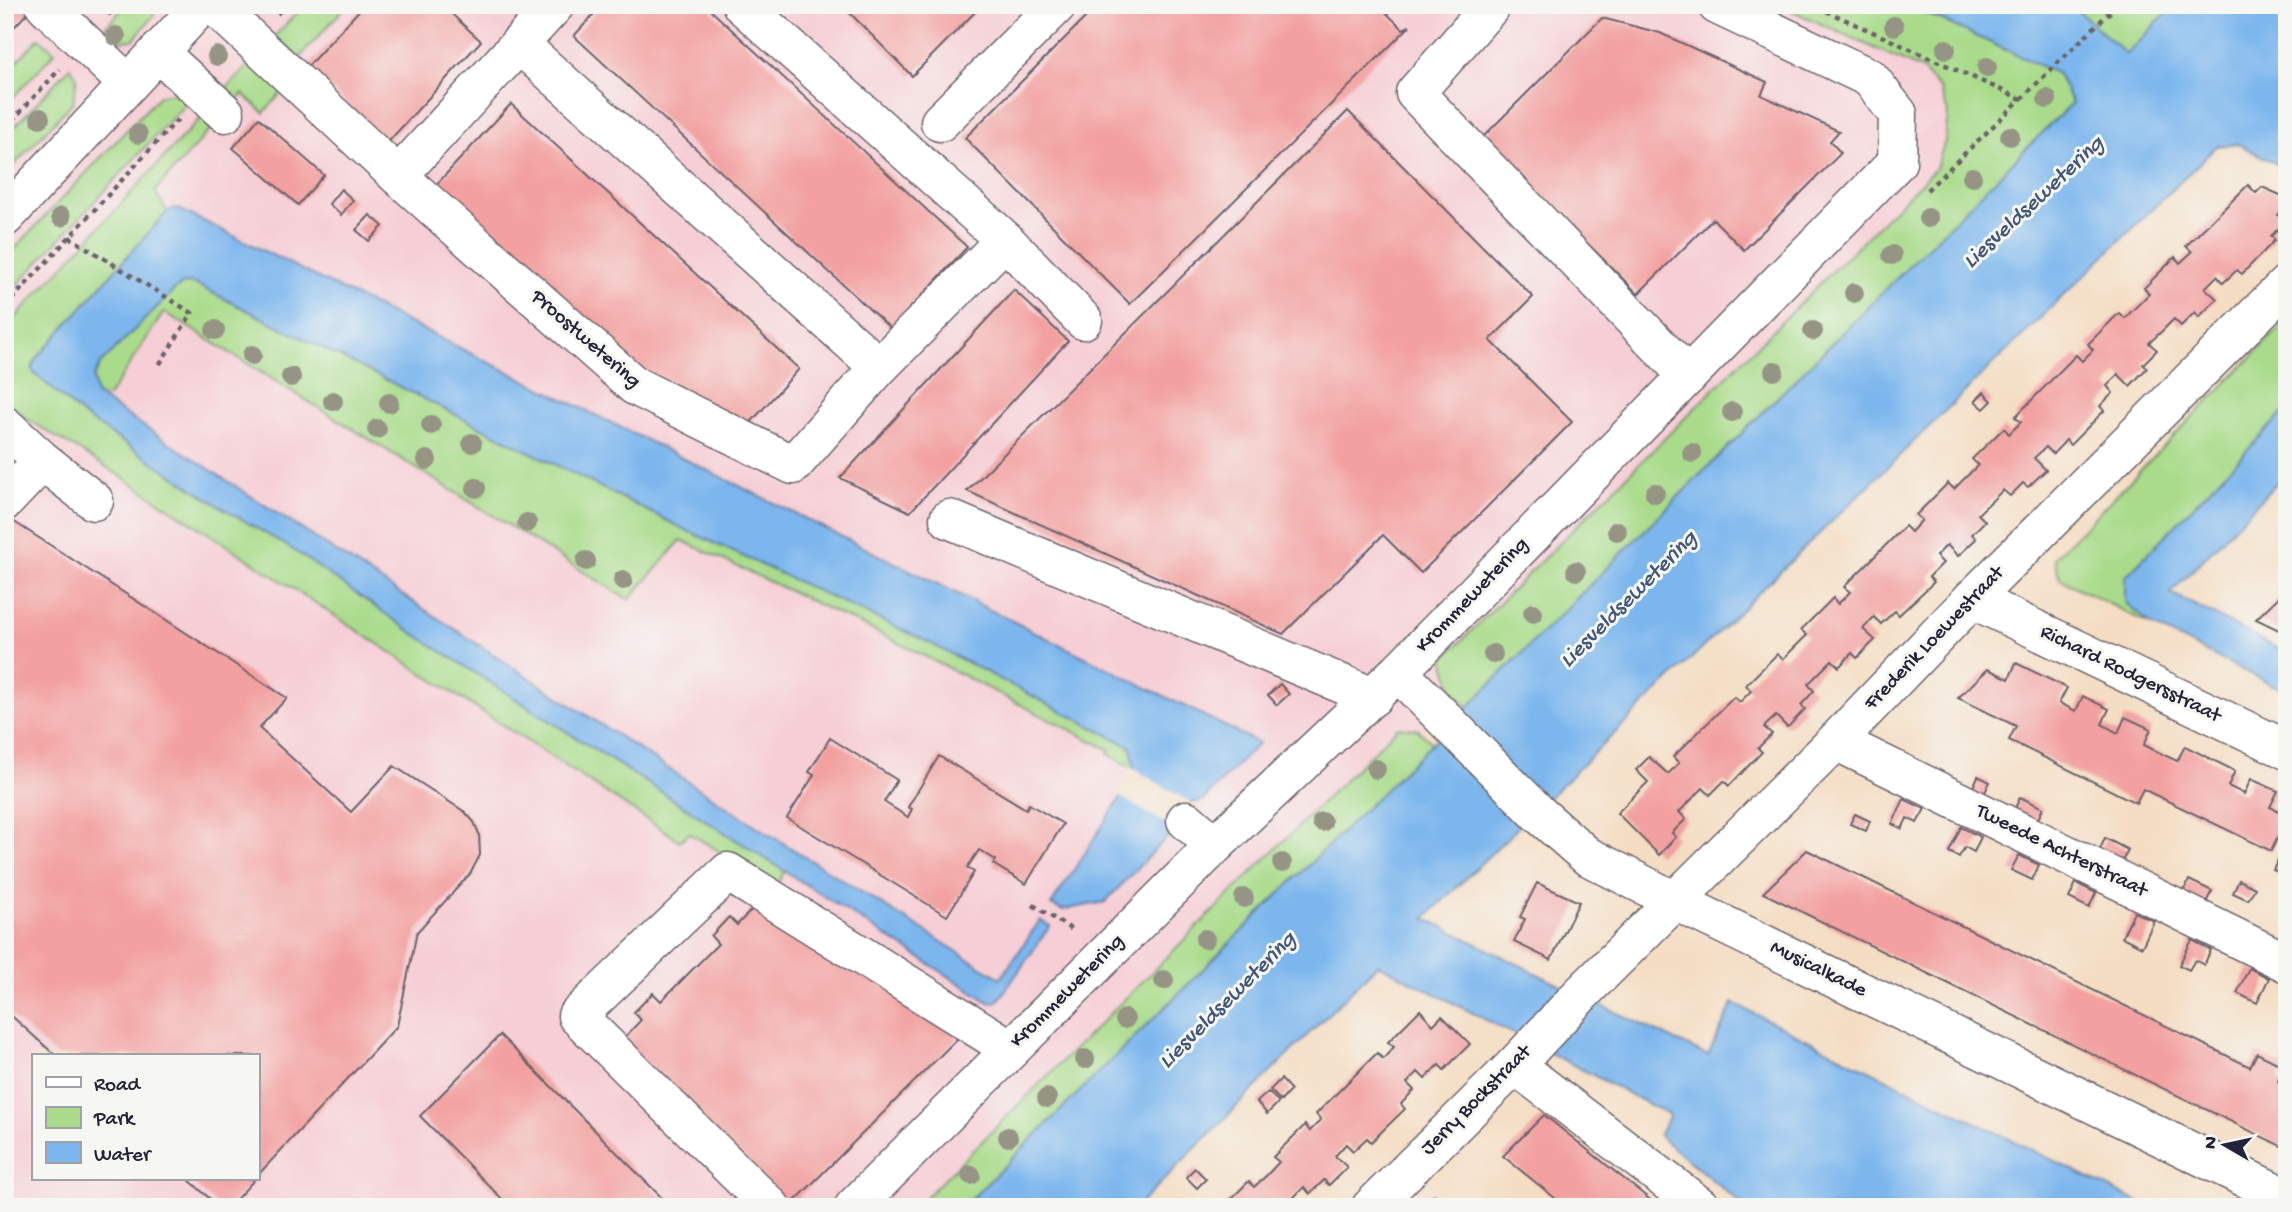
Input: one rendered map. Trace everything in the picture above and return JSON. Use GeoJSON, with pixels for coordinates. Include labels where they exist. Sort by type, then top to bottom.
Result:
{"type":"FeatureCollection","features":[{"type":"Feature","properties":{"kind":"street"},"geometry":{"type":"LineString","coordinates":[[45,5],[128,84]]}},
{"type":"Feature","properties":{"kind":"street"},"geometry":{"type":"LineString","coordinates":[[5,217],[202,5]]}},
{"type":"Feature","properties":{"kind":"street","name":"Proostwetering"},"geometry":{"type":"LineString","coordinates":[[214,5],[398,176],[635,386],[793,465],[879,366],[1005,240]]}},
{"type":"Feature","properties":{"kind":"street"},"geometry":{"type":"LineString","coordinates":[[398,176],[555,5]]}},
{"type":"Feature","properties":{"kind":"street"},"geometry":{"type":"LineString","coordinates":[[742,5],[1005,240],[1083,320]]}},
{"type":"Feature","properties":{"kind":"street"},"geometry":{"type":"LineString","coordinates":[[940,122],[1057,5]]}},
{"type":"Feature","properties":{"kind":"street"},"geometry":{"type":"LineString","coordinates":[[1492,5],[1415,93],[1688,376]]}},
{"type":"Feature","properties":{"kind":"street","name":"Krommewetering"},"geometry":{"type":"LineString","coordinates":[[854,1207],[1215,845],[1385,684],[1897,162],[1898,114],[1870,78],[1717,5]]}},
{"type":"Feature","properties":{"kind":"street"},"geometry":{"type":"LineString","coordinates":[[519,44],[879,366]]}},
{"type":"Feature","properties":{"kind":"street"},"geometry":{"type":"LineString","coordinates":[[158,52],[214,102]]}},
{"type":"Feature","properties":{"kind":"street","name":"Frederik Loewestraat"},"geometry":{"type":"LineString","coordinates":[[1582,993],[1836,741],[1972,599],[2287,284]]}},
{"type":"Feature","properties":{"kind":"street"},"geometry":{"type":"LineString","coordinates":[[5,426],[43,461],[94,501]]}},
{"type":"Feature","properties":{"kind":"street"},"geometry":{"type":"LineString","coordinates":[[5,501],[43,461]]}},
{"type":"Feature","properties":{"kind":"street"},"geometry":{"type":"LineString","coordinates":[[949,519],[1385,684]]}},
{"type":"Feature","properties":{"kind":"street","name":"Richard Rodgersstraat"},"geometry":{"type":"LineString","coordinates":[[1972,599],[2287,750]]}},
{"type":"Feature","properties":{"kind":"street","name":"Musicalkade"},"geometry":{"type":"LineString","coordinates":[[1385,684],[1436,709],[1539,814],[1587,856],[2287,1198]]}},
{"type":"Feature","properties":{"kind":"street","name":"Tweede Achterstraat"},"geometry":{"type":"LineString","coordinates":[[1836,741],[2287,963]]}},
{"type":"Feature","properties":{"kind":"street"},"geometry":{"type":"LineString","coordinates":[[1186,820],[1215,845]]}},
{"type":"Feature","properties":{"kind":"street"},"geometry":{"type":"LineString","coordinates":[[771,1207],[577,1016],[728,872],[1011,1049]]}},
{"type":"Feature","properties":{"kind":"street","name":"Jerry Bockstraat"},"geometry":{"type":"LineString","coordinates":[[1371,1207],[1523,1056],[1582,993]]}},
{"type":"Feature","properties":{"kind":"street"},"geometry":{"type":"LineString","coordinates":[[1523,1056],[1702,1207]]}},
{"type":"Feature","properties":{"kind":"path"},"geometry":{"type":"LineString","coordinates":[[253,40],[285,5]]}},
{"type":"Feature","properties":{"kind":"path"},"geometry":{"type":"LineString","coordinates":[[2021,99],[2116,7]]}},
{"type":"Feature","properties":{"kind":"path"},"geometry":{"type":"LineString","coordinates":[[5,307],[69,237],[214,102]]}},
{"type":"Feature","properties":{"kind":"path"},"geometry":{"type":"LineString","coordinates":[[69,237],[192,313],[159,365]]}},
{"type":"Feature","properties":{"kind":"path"},"geometry":{"type":"LineString","coordinates":[[1034,905],[1055,919]]}},
{"type":"Feature","properties":{"kind":"shaded area"},"geometry":{"type":"Polygon","coordinates":[[[5,5],[2261,5],[2065,88],[946,1207],[5,1207],[5,5]]]}},
{"type":"Feature","properties":{"kind":"green space"},"geometry":{"type":"Polygon","coordinates":[[[126,5],[155,5],[154,15],[133,40],[107,42],[98,35],[126,5]]]}},
{"type":"Feature","properties":{"kind":"green space"},"geometry":{"type":"Polygon","coordinates":[[[304,5],[347,5],[299,58],[275,36],[304,5]]]}},
{"type":"Feature","properties":{"kind":"green space"},"geometry":{"type":"Polygon","coordinates":[[[1779,5],[1909,5],[2058,74],[2072,103],[1468,707],[1453,692],[1444,658],[1936,168],[1945,141],[1948,113],[1940,89],[1921,69],[1779,5]]]}},
{"type":"Feature","properties":{"kind":"green space"},"geometry":{"type":"Polygon","coordinates":[[[2072,5],[2175,5],[2126,55],[2072,5]]]}},
{"type":"Feature","properties":{"kind":"green space"},"geometry":{"type":"Polygon","coordinates":[[[39,38],[55,52],[5,106],[5,74],[39,38]]]}},
{"type":"Feature","properties":{"kind":"green space"},"geometry":{"type":"Polygon","coordinates":[[[252,62],[283,91],[264,113],[243,94],[234,104],[221,94],[252,62]]]}},
{"type":"Feature","properties":{"kind":"green space"},"geometry":{"type":"Polygon","coordinates":[[[70,67],[77,77],[73,102],[5,175],[5,137],[70,67]]]}},
{"type":"Feature","properties":{"kind":"green space"},"geometry":{"type":"Polygon","coordinates":[[[172,93],[190,99],[5,298],[5,259],[159,96],[172,93]]]}},
{"type":"Feature","properties":{"kind":"green space"},"geometry":{"type":"Polygon","coordinates":[[[206,112],[217,122],[155,191],[167,212],[36,359],[32,369],[35,374],[85,417],[218,505],[292,549],[475,673],[785,871],[776,886],[689,833],[680,841],[119,475],[27,419],[5,400],[5,329],[206,112]]]}},
{"type":"Feature","properties":{"kind":"green space"},"geometry":{"type":"Polygon","coordinates":[[[186,283],[195,284],[684,529],[924,640],[1132,747],[1134,769],[1108,754],[1110,750],[885,636],[681,540],[629,600],[164,312],[108,397],[96,395],[93,378],[100,364],[176,288],[186,283]]]}},
{"type":"Feature","properties":{"kind":"green space"},"geometry":{"type":"Polygon","coordinates":[[[2287,321],[2287,409],[2125,577],[2125,602],[2153,626],[2060,579],[2054,558],[2287,321]]]}},
{"type":"Feature","properties":{"kind":"green space"},"geometry":{"type":"Polygon","coordinates":[[[1398,727],[1417,729],[1432,743],[963,1207],[916,1207],[1398,727]]]}},
{"type":"Feature","properties":{"kind":"water","name":"Liesveldsewetering"},"geometry":{"type":"Polygon","coordinates":[[[1909,5],[2072,5],[2126,54],[2175,5],[2287,5],[2287,169],[2238,144],[2217,146],[1425,918],[1708,1056],[1733,1003],[2148,1207],[1745,1207],[1659,1136],[1670,1115],[1378,964],[1137,1207],[963,1207],[2072,103],[2058,74],[1909,5]]]}},
{"type":"Feature","properties":{"kind":"water"},"geometry":{"type":"Polygon","coordinates":[[[174,208],[1259,743],[1202,801],[1191,803],[1175,829],[1105,902],[1062,910],[1051,905],[1121,797],[1134,769],[1131,747],[924,640],[684,529],[195,284],[186,283],[176,288],[100,364],[93,378],[96,395],[767,833],[982,967],[1001,978],[1040,920],[1050,926],[1000,998],[995,1003],[989,1002],[413,633],[292,549],[218,505],[85,417],[35,374],[32,369],[36,359],[167,212],[174,208]]]}},
{"type":"Feature","properties":{"kind":"water"},"geometry":{"type":"Polygon","coordinates":[[[2287,409],[2287,472],[2171,593],[2287,653],[2287,692],[2153,626],[2125,602],[2125,577],[2287,409]]]}},
{"type":"Feature","properties":{"kind":"pier"},"geometry":{"type":"Polygon","coordinates":[[[1130,767],[1195,805],[1178,831],[1118,795],[1130,767]]]}},
{"type":"Feature","properties":{"kind":"building"},"geometry":{"type":"Polygon","coordinates":[[[5,5],[27,5],[31,9],[5,37],[5,5]]]}},
{"type":"Feature","properties":{"kind":"building"},"geometry":{"type":"Polygon","coordinates":[[[364,5],[442,5],[481,41],[388,142],[307,67],[364,5]]]}},
{"type":"Feature","properties":{"kind":"building"},"geometry":{"type":"Polygon","coordinates":[[[602,5],[705,5],[967,247],[891,329],[574,36],[602,5]]]}},
{"type":"Feature","properties":{"kind":"building"},"geometry":{"type":"Polygon","coordinates":[[[842,5],[982,5],[912,76],[842,5]]]}},
{"type":"Feature","properties":{"kind":"building"},"geometry":{"type":"Polygon","coordinates":[[[1098,5],[1382,5],[1380,7],[1403,29],[1410,26],[1130,304],[965,138],[1098,5]]]}},
{"type":"Feature","properties":{"kind":"building"},"geometry":{"type":"Polygon","coordinates":[[[1602,18],[1660,33],[1767,82],[1761,95],[1839,131],[1830,141],[1841,153],[1744,250],[1713,219],[1638,294],[1482,138],[1602,18]]]}},
{"type":"Feature","properties":{"kind":"building"},"geometry":{"type":"Polygon","coordinates":[[[511,104],[799,369],[743,431],[653,387],[435,186],[511,104]]]}},
{"type":"Feature","properties":{"kind":"building"},"geometry":{"type":"Polygon","coordinates":[[[1348,111],[1533,297],[1490,340],[1572,422],[1421,573],[1383,535],[1283,634],[967,491],[1348,111]]]}},
{"type":"Feature","properties":{"kind":"building"},"geometry":{"type":"Polygon","coordinates":[[[259,118],[324,175],[298,205],[233,148],[259,118]]]}},
{"type":"Feature","properties":{"kind":"building"},"geometry":{"type":"Polygon","coordinates":[[[2248,185],[2256,193],[2262,187],[2287,198],[2287,206],[2278,215],[2285,222],[2271,236],[2275,240],[2242,274],[2237,270],[2223,283],[2217,276],[2205,288],[2217,299],[2199,317],[2195,312],[2181,326],[2174,319],[2149,343],[2157,350],[2143,364],[2147,368],[2130,386],[2118,374],[2107,386],[2113,393],[2100,406],[2104,411],[2070,445],[2066,440],[2053,454],[2046,447],[2034,458],[2046,470],[2028,487],[2023,483],[2010,496],[2003,490],[1978,514],[1985,521],[1972,534],[1976,539],[1958,556],[1947,545],[1936,556],[1943,563],[1929,577],[1934,582],[1899,615],[1895,611],[1881,624],[1874,617],[1863,629],[1875,640],[1857,658],[1852,653],[1839,667],[1832,660],[1808,684],[1814,691],[1801,705],[1805,709],[1789,726],[1776,716],[1764,727],[1772,734],[1758,748],[1762,752],[1729,786],[1724,781],[1710,795],[1703,788],[1679,812],[1686,819],[1672,833],[1676,837],[1659,855],[1617,813],[1648,782],[1636,770],[1649,757],[1668,774],[1679,763],[1673,757],[1734,697],[1740,702],[1751,691],[1746,685],[1777,654],[1783,659],[1807,635],[1801,630],[1833,598],[1838,604],[1850,592],[1844,587],[1905,526],[1911,532],[1922,520],[1916,515],[1948,483],[1954,489],[1978,465],[1972,459],[2004,428],[2009,434],[2021,422],[2015,417],[2076,355],[2082,361],[2093,350],[2088,344],[2119,313],[2125,318],[2149,294],[2144,288],[2175,257],[2180,263],[2192,252],[2186,246],[2248,185]]]}},
{"type":"Feature","properties":{"kind":"building"},"geometry":{"type":"Polygon","coordinates":[[[341,189],[353,200],[341,215],[329,204],[341,189]]]}},
{"type":"Feature","properties":{"kind":"building"},"geometry":{"type":"Polygon","coordinates":[[[370,215],[383,226],[369,241],[356,230],[370,215]]]}},
{"type":"Feature","properties":{"kind":"building"},"geometry":{"type":"Polygon","coordinates":[[[1014,290],[1068,341],[910,512],[840,478],[1014,290]]]}},
{"type":"Feature","properties":{"kind":"building"},"geometry":{"type":"Polygon","coordinates":[[[1984,392],[1992,401],[1984,409],[1975,401],[1984,392]]]}},
{"type":"Feature","properties":{"kind":"building"},"geometry":{"type":"Polygon","coordinates":[[[5,516],[287,698],[259,728],[351,812],[394,766],[465,812],[474,822],[479,834],[480,855],[470,874],[417,932],[397,1026],[259,1174],[259,1054],[54,1054],[5,1010],[5,516]]]}},
{"type":"Feature","properties":{"kind":"building"},"geometry":{"type":"Polygon","coordinates":[[[2287,589],[2287,634],[2256,619],[2287,589]]]}},
{"type":"Feature","properties":{"kind":"building"},"geometry":{"type":"Polygon","coordinates":[[[2016,663],[2067,688],[2059,703],[2076,711],[2083,696],[2109,709],[2102,724],[2118,733],[2125,717],[2151,729],[2144,745],[2160,753],[2177,761],[2185,746],[2235,771],[2228,786],[2244,794],[2251,779],[2278,791],[2270,807],[2287,815],[2287,818],[2271,851],[2143,789],[2136,803],[2009,740],[2016,726],[1958,698],[1988,669],[2009,679],[2016,663]]]}},
{"type":"Feature","properties":{"kind":"building"},"geometry":{"type":"Polygon","coordinates":[[[1280,684],[1289,694],[1277,705],[1268,695],[1280,684]]]}},
{"type":"Feature","properties":{"kind":"building"},"geometry":{"type":"Polygon","coordinates":[[[830,738],[897,780],[884,802],[908,817],[912,809],[908,807],[939,756],[1026,809],[1029,804],[1063,824],[1026,884],[993,864],[996,860],[979,850],[967,868],[974,872],[947,916],[787,818],[814,775],[809,772],[830,738]]]}},
{"type":"Feature","properties":{"kind":"building"},"geometry":{"type":"Polygon","coordinates":[[[1978,776],[1990,782],[1981,800],[1970,794],[1978,776]]]}},
{"type":"Feature","properties":{"kind":"building"},"geometry":{"type":"Polygon","coordinates":[[[2020,797],[2043,808],[2035,826],[2012,815],[2020,797]]]}},
{"type":"Feature","properties":{"kind":"building"},"geometry":{"type":"Polygon","coordinates":[[[1904,799],[1925,809],[1917,823],[1907,818],[1902,829],[1892,824],[1904,799]]]}},
{"type":"Feature","properties":{"kind":"building"},"geometry":{"type":"Polygon","coordinates":[[[1855,814],[1870,821],[1866,831],[1850,824],[1855,814]]]}},
{"type":"Feature","properties":{"kind":"building"},"geometry":{"type":"Polygon","coordinates":[[[1961,827],[1981,837],[1974,852],[1965,847],[1959,857],[1949,852],[1961,827]]]}},
{"type":"Feature","properties":{"kind":"building"},"geometry":{"type":"Polygon","coordinates":[[[2105,838],[2128,850],[2119,867],[2097,856],[2105,838]]]}},
{"type":"Feature","properties":{"kind":"building"},"geometry":{"type":"Polygon","coordinates":[[[2287,841],[2287,876],[2273,870],[2287,841]]]}},
{"type":"Feature","properties":{"kind":"building"},"geometry":{"type":"Polygon","coordinates":[[[1807,850],[2250,1067],[2257,1053],[2285,1067],[2278,1081],[2287,1085],[2287,1149],[1763,893],[1807,850]]]}},
{"type":"Feature","properties":{"kind":"building"},"geometry":{"type":"Polygon","coordinates":[[[2019,855],[2039,865],[2032,880],[2011,870],[2019,855]]]}},
{"type":"Feature","properties":{"kind":"building"},"geometry":{"type":"Polygon","coordinates":[[[2189,880],[2212,891],[2203,908],[2181,898],[2189,880]]]}},
{"type":"Feature","properties":{"kind":"building"},"geometry":{"type":"Polygon","coordinates":[[[2239,880],[2255,888],[2248,900],[2233,893],[2239,880]]]}},
{"type":"Feature","properties":{"kind":"building"},"geometry":{"type":"Polygon","coordinates":[[[1537,883],[1579,902],[1551,960],[1514,942],[1525,919],[1520,917],[1537,883]]]}},
{"type":"Feature","properties":{"kind":"building"},"geometry":{"type":"Polygon","coordinates":[[[2076,883],[2096,893],[2089,908],[2069,898],[2076,883]]]}},
{"type":"Feature","properties":{"kind":"building"},"geometry":{"type":"Polygon","coordinates":[[[755,906],[962,1034],[789,1207],[622,1040],[641,1020],[634,1012],[653,993],[661,1001],[718,944],[711,936],[729,917],[737,925],[755,906]]]}},
{"type":"Feature","properties":{"kind":"building"},"geometry":{"type":"Polygon","coordinates":[[[2134,912],[2154,921],[2142,947],[2122,937],[2134,912]]]}},
{"type":"Feature","properties":{"kind":"building"},"geometry":{"type":"Polygon","coordinates":[[[2192,940],[2211,950],[2204,965],[2195,960],[2189,970],[2179,965],[2192,940]]]}},
{"type":"Feature","properties":{"kind":"building"},"geometry":{"type":"Polygon","coordinates":[[[2249,968],[2269,978],[2257,1003],[2237,993],[2249,968]]]}},
{"type":"Feature","properties":{"kind":"building"},"geometry":{"type":"Polygon","coordinates":[[[1420,1010],[1433,1025],[1442,1016],[1470,1044],[1444,1070],[1439,1065],[1425,1079],[1418,1072],[1407,1083],[1414,1090],[1401,1104],[1405,1109],[1371,1142],[1367,1138],[1353,1151],[1346,1144],[1335,1156],[1347,1167],[1329,1185],[1324,1180],[1310,1194],[1304,1187],[1284,1207],[1223,1207],[1249,1181],[1254,1187],[1267,1175],[1279,1162],[1273,1157],[1305,1125],[1310,1131],[1321,1120],[1316,1114],[1377,1053],[1383,1059],[1394,1047],[1388,1042],[1420,1010]]]}},
{"type":"Feature","properties":{"kind":"building"},"geometry":{"type":"Polygon","coordinates":[[[500,1035],[671,1207],[510,1207],[420,1116],[500,1035]]]}},
{"type":"Feature","properties":{"kind":"building"},"geometry":{"type":"Polygon","coordinates":[[[1281,1079],[1291,1090],[1281,1101],[1270,1090],[1281,1079]]]}},
{"type":"Feature","properties":{"kind":"building"},"geometry":{"type":"Polygon","coordinates":[[[1268,1092],[1279,1102],[1267,1114],[1257,1102],[1268,1092]]]}},
{"type":"Feature","properties":{"kind":"building"},"geometry":{"type":"Polygon","coordinates":[[[1544,1115],[1659,1207],[1566,1207],[1503,1156],[1544,1115]]]}},
{"type":"Feature","properties":{"kind":"building"},"geometry":{"type":"Polygon","coordinates":[[[1195,1168],[1206,1179],[1197,1188],[1186,1177],[1195,1168]]]}},
{"type":"Feature","properties":{"kind":"building"},"geometry":{"type":"Polygon","coordinates":[[[189,1180],[254,1180],[229,1207],[219,1207],[189,1180]]]}}]}
